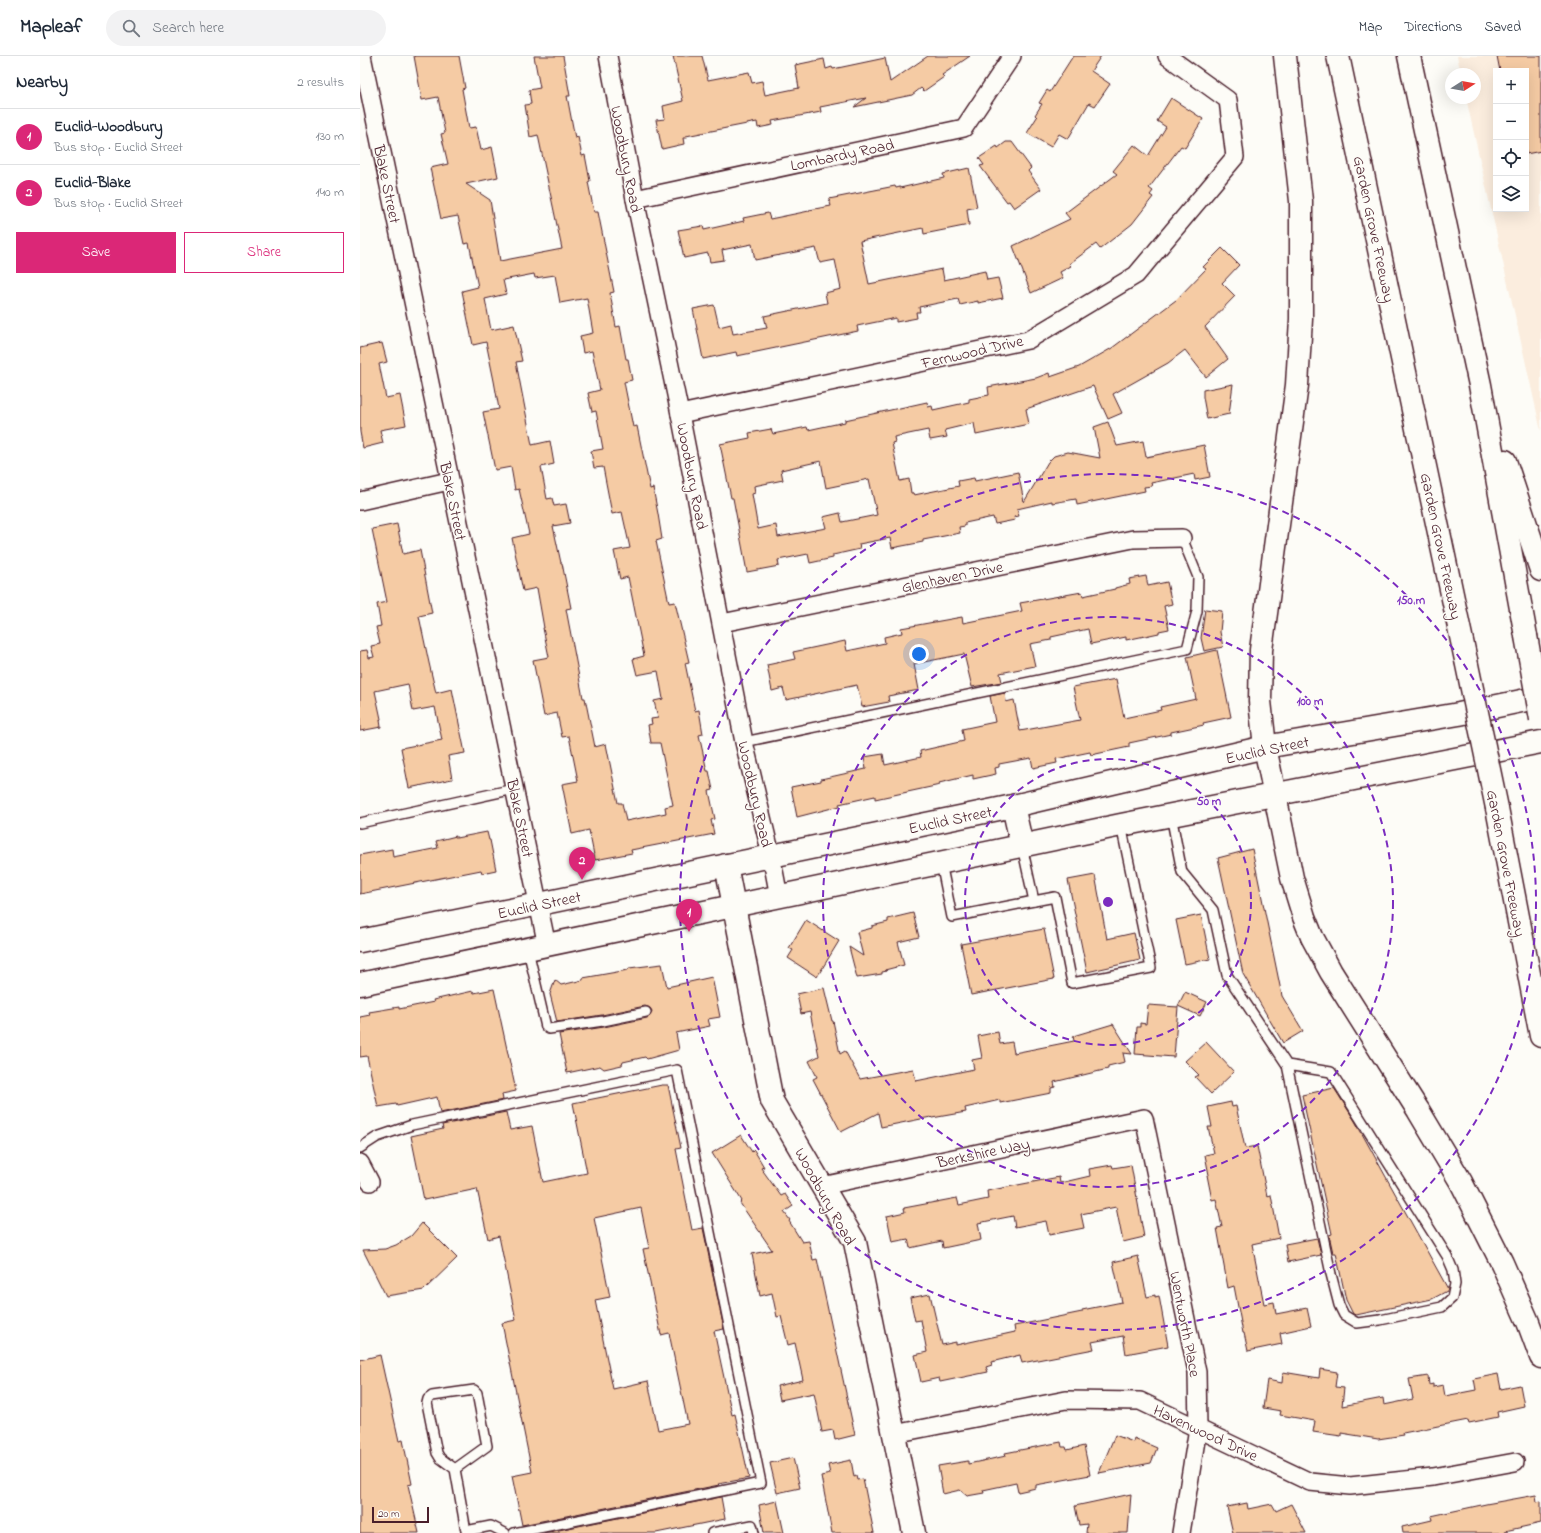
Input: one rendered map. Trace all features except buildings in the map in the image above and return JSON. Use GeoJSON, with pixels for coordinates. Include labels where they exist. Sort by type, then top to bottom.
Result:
{"type":"FeatureCollection","features":[{"type":"Feature","properties":{"kind":"main road"},"geometry":{"type":"LineString","coordinates":[[1285,56],[1301,201],[1301,319],[1297,385],[1261,650],[1260,701],[1262,731],[1265,747],[1298,898],[1312,937],[1331,972],[1425,1121],[1467,1194],[1528,1322],[1541,1357]]}},
{"type":"Feature","properties":{"kind":"main road","name":"Garden Grove Freeway"},"geometry":{"type":"LineString","coordinates":[[1338,56],[1497,808],[1541,1036]]}},
{"type":"Feature","properties":{"kind":"main road"},"geometry":{"type":"LineString","coordinates":[[1409,56],[1480,385],[1541,719]]}},
{"type":"Feature","properties":{"kind":"main road"},"geometry":{"type":"LineString","coordinates":[[1480,385],[1541,570]]}},
{"type":"Feature","properties":{"kind":"main road","name":"Euclid Street"},"geometry":{"type":"LineString","coordinates":[[360,941],[1013,806],[1265,747],[1459,714],[1541,697]]}},
{"type":"Feature","properties":{"kind":"main road"},"geometry":{"type":"LineString","coordinates":[[360,984],[1121,825],[1541,742]]}},
{"type":"Feature","properties":{"kind":"main road"},"geometry":{"type":"LineString","coordinates":[[1013,806],[1022,846]]}},
{"type":"Feature","properties":{"kind":"main road","name":"Woodbury Road"},"geometry":{"type":"LineString","coordinates":[[726,865],[772,1102],[855,1242],[914,1533]]}},
{"type":"Feature","properties":{"kind":"street","name":"Blake Street"},"geometry":{"type":"LineString","coordinates":[[362,56],[449,481],[539,904],[538,948]]}},
{"type":"Feature","properties":{"kind":"street","name":"Woodbury Road"},"geometry":{"type":"LineString","coordinates":[[608,56],[635,199],[722,624],[744,742],[771,856],[779,897]]}},
{"type":"Feature","properties":{"kind":"street","name":"Lombardy Road"},"geometry":{"type":"LineString","coordinates":[[635,199],[964,128],[1012,56]]}},
{"type":"Feature","properties":{"kind":"street","name":"Fernwood Drive"},"geometry":{"type":"LineString","coordinates":[[680,414],[1028,340],[1136,275],[1235,157],[1228,100],[1167,56]]}},
{"type":"Feature","properties":{"kind":"street"},"geometry":{"type":"LineString","coordinates":[[360,500],[449,481]]}},
{"type":"Feature","properties":{"kind":"street","name":"Glenhaven Drive"},"geometry":{"type":"LineString","coordinates":[[722,624],[1133,539],[1182,538]]}},
{"type":"Feature","properties":{"kind":"street","name":"Berkshire Way"},"geometry":{"type":"LineString","coordinates":[[822,1186],[1144,1118]]}},
{"type":"Feature","properties":{"kind":"street","name":"Wentworth Place"},"geometry":{"type":"LineString","coordinates":[[1144,1118],[1197,1372],[1198,1428],[1181,1533]]}},
{"type":"Feature","properties":{"kind":"street"},"geometry":{"type":"LineString","coordinates":[[360,1163],[365,1185]]}},
{"type":"Feature","properties":{"kind":"street","name":"Havenwood Drive"},"geometry":{"type":"LineString","coordinates":[[894,1434],[1066,1400],[1140,1400],[1310,1482],[1350,1486],[1433,1477],[1515,1462]]}},
{"type":"Feature","properties":{"kind":"lane"},"geometry":{"type":"LineString","coordinates":[[744,742],[1187,649],[1197,610],[1198,577],[1182,538]]}},
{"type":"Feature","properties":{"kind":"lane"},"geometry":{"type":"LineString","coordinates":[[360,822],[514,790]]}},
{"type":"Feature","properties":{"kind":"lane"},"geometry":{"type":"LineString","coordinates":[[1171,815],[1182,872],[1213,910],[1227,975],[1287,1065],[1331,1274],[1339,1305],[1344,1315],[1357,1323],[1380,1320],[1442,1307],[1452,1298],[1455,1284],[1453,1270],[1447,1256],[1331,1072],[1287,1065]]}},
{"type":"Feature","properties":{"kind":"lane"},"geometry":{"type":"LineString","coordinates":[[941,862],[952,917],[1055,897],[1072,983],[1151,968],[1121,825]]}},
{"type":"Feature","properties":{"kind":"lane"},"geometry":{"type":"LineString","coordinates":[[1022,846],[1034,901]]}},
{"type":"Feature","properties":{"kind":"lane"},"geometry":{"type":"LineString","coordinates":[[538,948],[546,1027],[548,1030],[646,1012]]}},
{"type":"Feature","properties":{"kind":"lane"},"geometry":{"type":"LineString","coordinates":[[360,1148],[377,1137],[412,1125],[677,1070],[761,1483],[514,1533]]}},
{"type":"Feature","properties":{"kind":"lane"},"geometry":{"type":"LineString","coordinates":[[455,1469],[487,1446],[477,1393],[474,1390],[432,1396],[428,1399],[427,1403],[437,1453],[440,1458],[455,1469],[466,1531],[491,1526],[506,1533]]}},
{"type":"Feature","properties":{"kind":"lane"},"geometry":{"type":"LineString","coordinates":[[712,1533],[752,1525],[754,1533]]}},
{"type":"Feature","properties":{"kind":"shaded area"},"geometry":{"type":"Polygon","coordinates":[[[1457,56],[1541,56],[1541,431],[1467,104],[1481,104],[1481,68],[1460,68],[1457,56]]]}},
{"type":"Feature","properties":{"kind":"place","name":"Euclid-Blake"},"geometry":{"type":"Point","coordinates":[582,880]}},
{"type":"Feature","properties":{"kind":"place","name":"Euclid-Woodbury"},"geometry":{"type":"Point","coordinates":[689,932]}}]}
